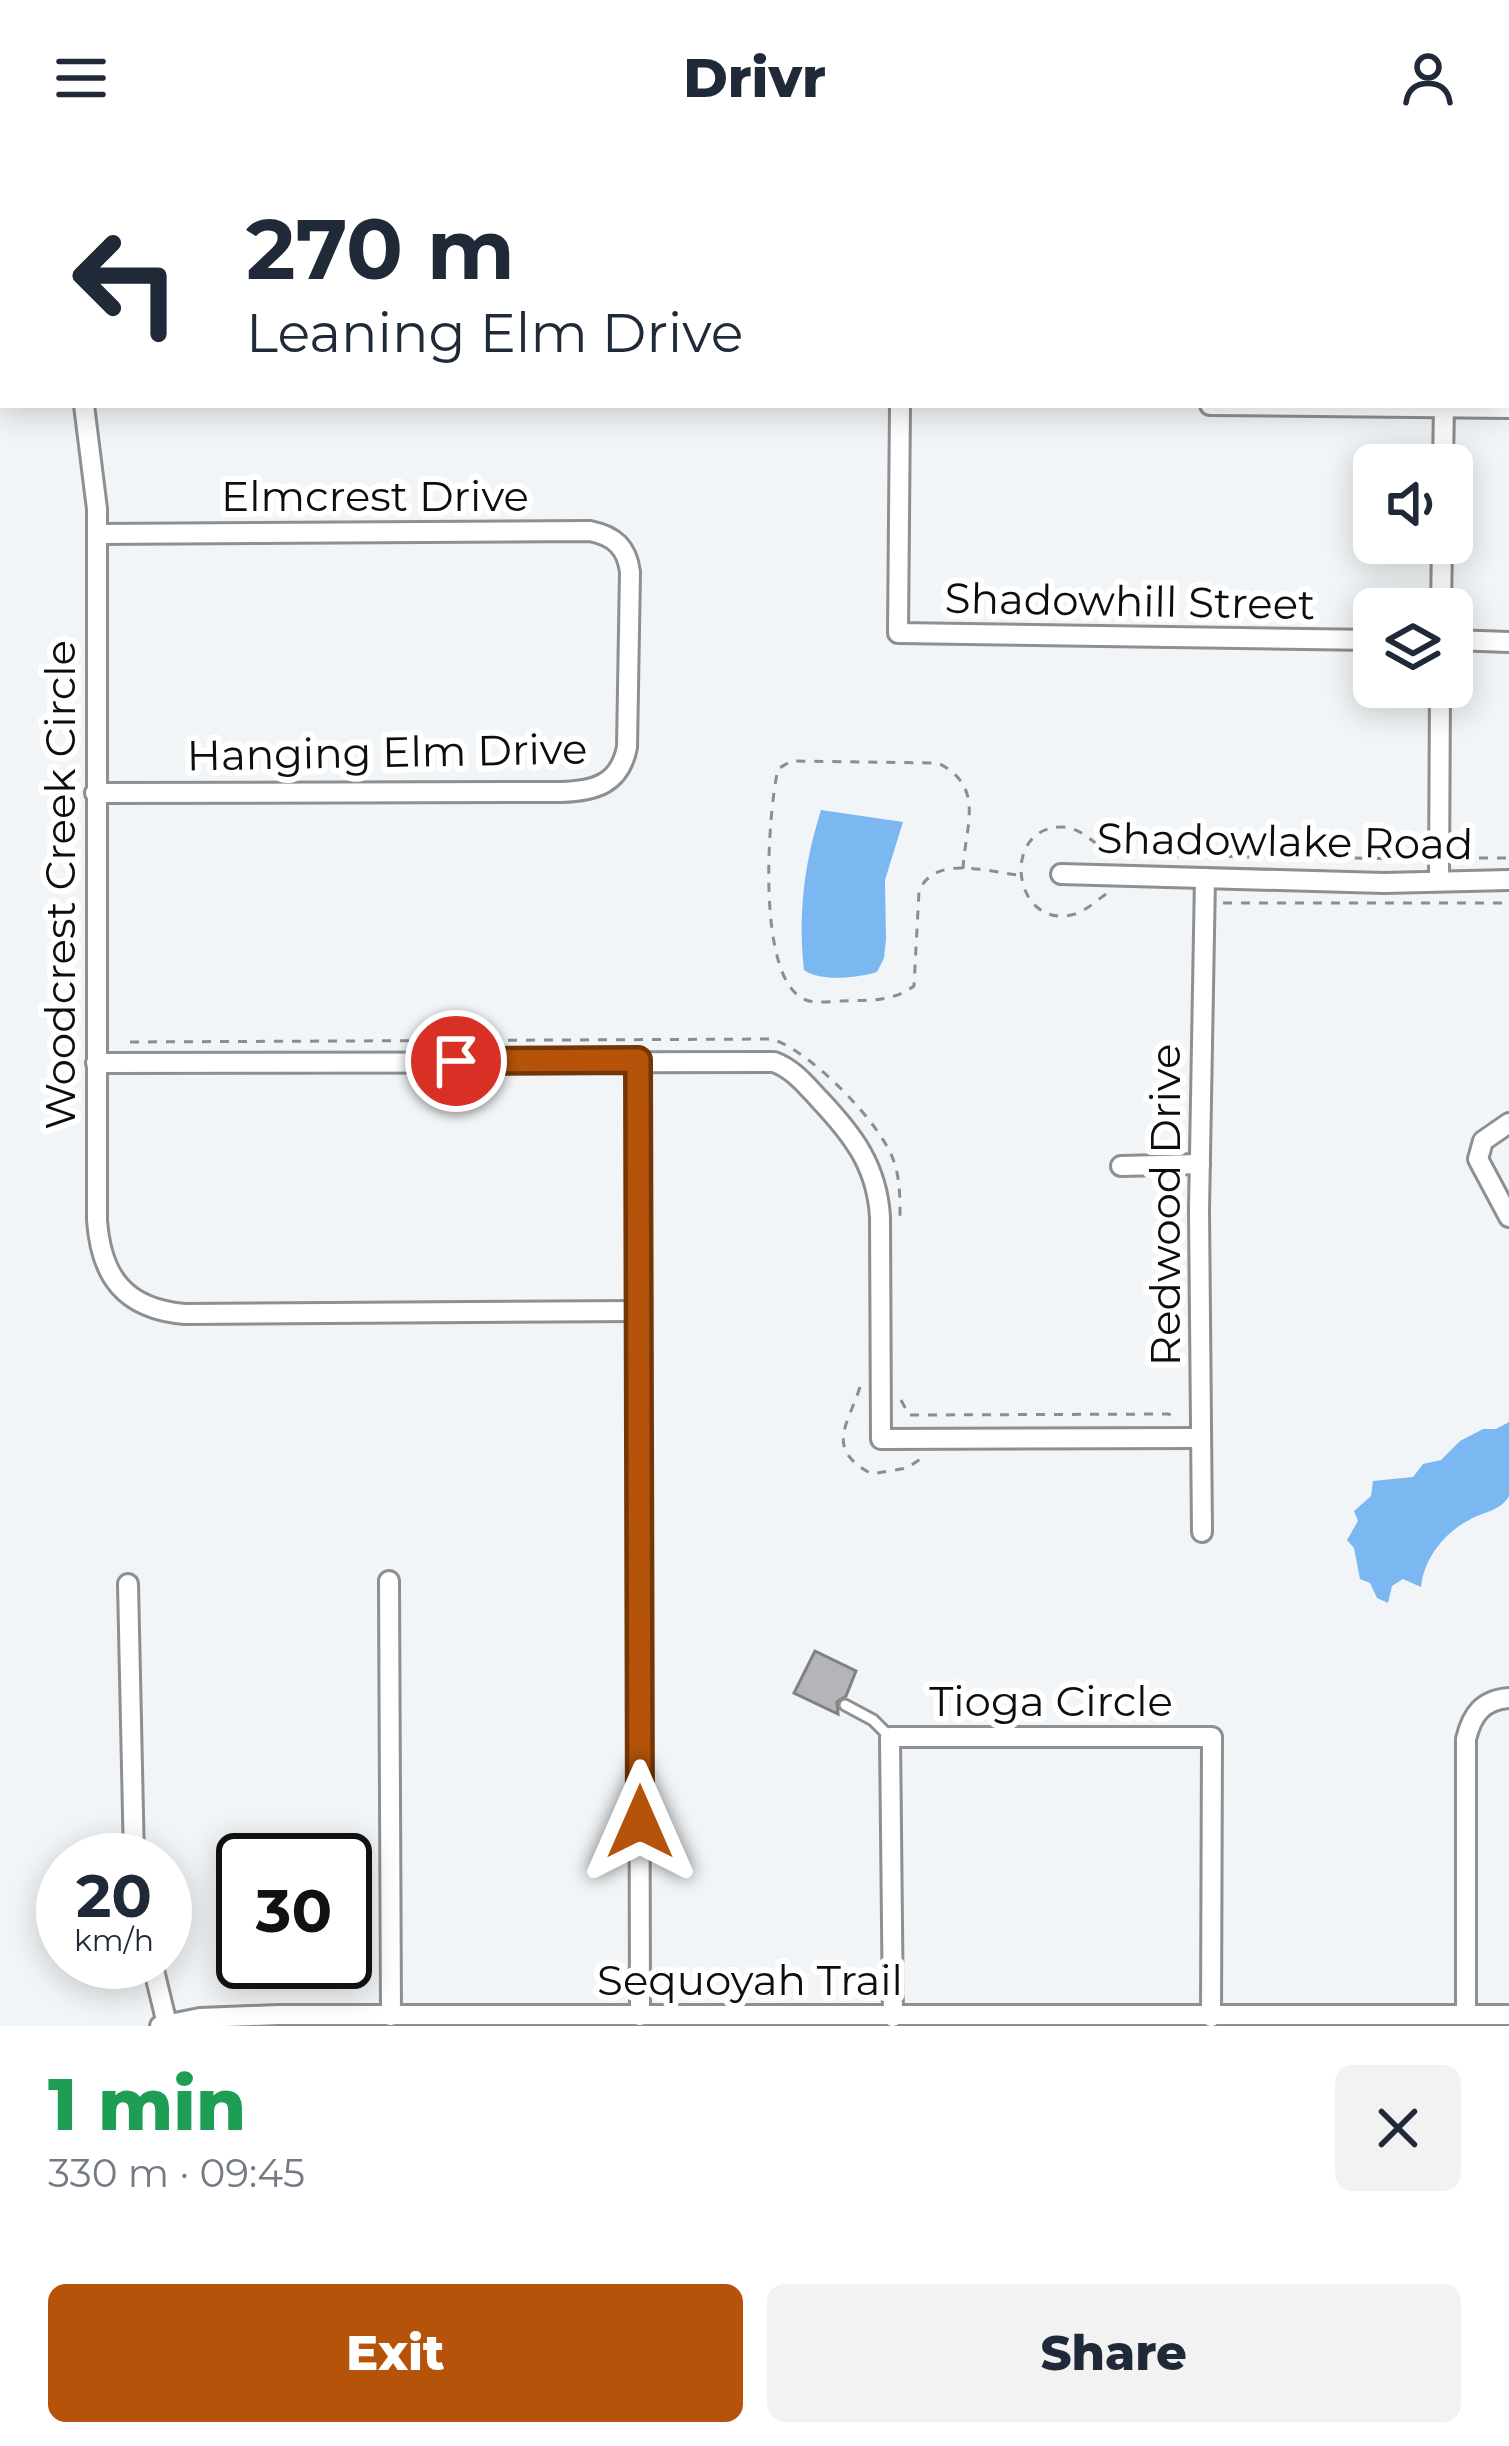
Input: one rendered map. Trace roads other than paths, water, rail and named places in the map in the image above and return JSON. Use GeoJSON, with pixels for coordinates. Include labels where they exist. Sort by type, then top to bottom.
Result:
{"type":"FeatureCollection","features":[{"type":"Feature","properties":{"kind":"street","name":"Woodcrest Creek Circle"},"geometry":{"type":"LineString","coordinates":[[85,408],[95,470],[97,535],[97,1220],[111,1277],[142,1304],[185,1314],[638,1311]]}},
{"type":"Feature","properties":{"kind":"street","name":"Shadowhill Street"},"geometry":{"type":"LineString","coordinates":[[900,408],[898,633],[1353,640]]}},
{"type":"Feature","properties":{"kind":"street"},"geometry":{"type":"LineString","coordinates":[[1443,444],[1444,408]]}},
{"type":"Feature","properties":{"kind":"street","name":"Elmcrest Drive"},"geometry":{"type":"LineString","coordinates":[[97,535],[590,531],[623,548],[630,572]]}},
{"type":"Feature","properties":{"kind":"street","name":"Hanging Elm Drive"},"geometry":{"type":"LineString","coordinates":[[95,793],[561,792],[605,785],[621,767],[627,747],[630,572]]}},
{"type":"Feature","properties":{"kind":"street"},"geometry":{"type":"LineString","coordinates":[[1473,641],[1509,642]]}},
{"type":"Feature","properties":{"kind":"street"},"geometry":{"type":"LineString","coordinates":[[1439,881],[1440,708]]}},
{"type":"Feature","properties":{"kind":"street","name":"Shadowlake Road"},"geometry":{"type":"LineString","coordinates":[[1061,874],[1509,880]]}},
{"type":"Feature","properties":{"kind":"street","name":"Redwood Drive"},"geometry":{"type":"LineString","coordinates":[[1202,1532],[1204,878]]}},
{"type":"Feature","properties":{"kind":"street"},"geometry":{"type":"LineString","coordinates":[[96,1063],[762,1059],[782,1064],[850,1131],[879,1195],[881,1439],[1200,1438]]}},
{"type":"Feature","properties":{"kind":"street"},"geometry":{"type":"LineString","coordinates":[[638,1060],[640,2016]]}},
{"type":"Feature","properties":{"kind":"street"},"geometry":{"type":"LineString","coordinates":[[1509,1123],[1483,1141],[1478,1160],[1509,1216]]}},
{"type":"Feature","properties":{"kind":"street"},"geometry":{"type":"LineString","coordinates":[[1120,1166],[1200,1164]]}},
{"type":"Feature","properties":{"kind":"street"},"geometry":{"type":"LineString","coordinates":[[389,1581],[391,2016]]}},
{"type":"Feature","properties":{"kind":"street"},"geometry":{"type":"LineString","coordinates":[[128,1584],[133,1833]]}},
{"type":"Feature","properties":{"kind":"street"},"geometry":{"type":"LineString","coordinates":[[1466,2014],[1466,1739],[1478,1709],[1492,1700],[1509,1698]]}},
{"type":"Feature","properties":{"kind":"street","name":"Tioga Circle"},"geometry":{"type":"LineString","coordinates":[[893,2017],[890,1737],[1212,1737],[1211,2017]]}},
{"type":"Feature","properties":{"kind":"street"},"geometry":{"type":"LineString","coordinates":[[157,1989],[164,2025]]}},
{"type":"Feature","properties":{"kind":"street","name":"Sequoyah Trail"},"geometry":{"type":"LineString","coordinates":[[164,2025],[223,2016],[640,2016],[768,2021],[893,2017],[1341,2020],[1509,2015]]}},
{"type":"Feature","properties":{"kind":"lane"},"geometry":{"type":"LineString","coordinates":[[844,1706],[873,1720],[890,1737]]}},
{"type":"Feature","properties":{"kind":"water"},"geometry":{"type":"Polygon","coordinates":[[[821,810],[903,822],[885,880],[886,939],[877,972],[829,977],[804,970],[804,889],[821,810]]]}},
{"type":"Feature","properties":{"kind":"water"},"geometry":{"type":"Polygon","coordinates":[[[1509,1422],[1506,1501],[1443,1540],[1426,1567],[1421,1587],[1403,1579],[1392,1586],[1388,1603],[1377,1598],[1370,1583],[1360,1579],[1354,1548],[1347,1540],[1358,1521],[1354,1511],[1371,1496],[1373,1481],[1413,1477],[1423,1464],[1441,1460],[1460,1441],[1509,1422]]]}}]}
